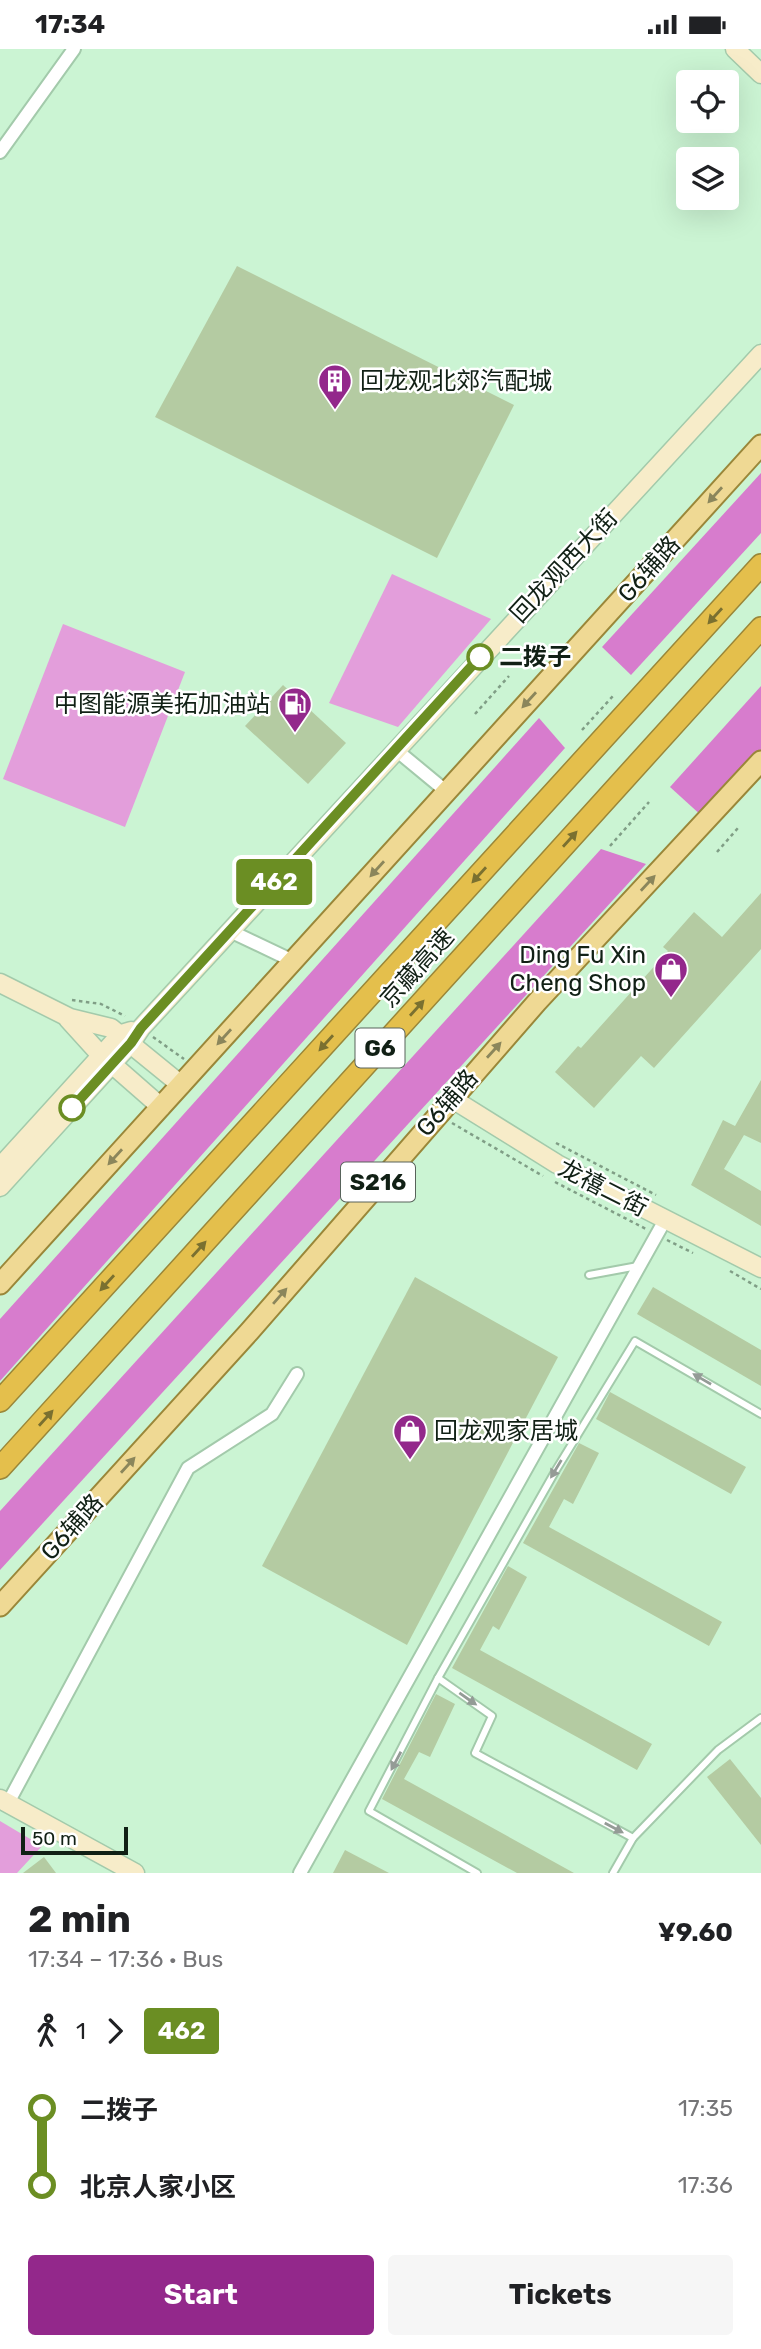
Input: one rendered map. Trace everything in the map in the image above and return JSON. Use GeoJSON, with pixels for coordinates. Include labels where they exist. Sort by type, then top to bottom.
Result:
{"type":"FeatureCollection","features":[{"type":"Feature","properties":{"kind":"highway","name":"京藏高速"},"geometry":{"type":"LineString","coordinates":[[0,1401],[761,565]]}},
{"type":"Feature","properties":{"kind":"highway","name":"京藏高速"},"geometry":{"type":"LineString","coordinates":[[0,1468],[761,628]]}},
{"type":"Feature","properties":{"kind":"main road","name":"G6辅路"},"geometry":{"type":"LineString","coordinates":[[0,1284],[761,445]]}},
{"type":"Feature","properties":{"kind":"main road","name":"G6辅路"},"geometry":{"type":"LineString","coordinates":[[0,1606],[249,1332],[537,1002],[761,761]]}},
{"type":"Feature","properties":{"kind":"street"},"geometry":{"type":"LineString","coordinates":[[0,152],[74,49]]}},
{"type":"Feature","properties":{"kind":"street"},"geometry":{"type":"LineString","coordinates":[[735,49],[761,74]]}},
{"type":"Feature","properties":{"kind":"street","name":"回龙观西大街"},"geometry":{"type":"LineString","coordinates":[[0,1167],[107,1060],[230,930],[761,353]]}},
{"type":"Feature","properties":{"kind":"street"},"geometry":{"type":"LineString","coordinates":[[395,749],[447,792]]}},
{"type":"Feature","properties":{"kind":"street"},"geometry":{"type":"LineString","coordinates":[[230,930],[293,961]]}},
{"type":"Feature","properties":{"kind":"street"},"geometry":{"type":"LineString","coordinates":[[0,983],[76,1021],[107,1026],[131,1035],[181,1085]]}},
{"type":"Feature","properties":{"kind":"street"},"geometry":{"type":"LineString","coordinates":[[63,1015],[107,1060],[161,1107]]}},
{"type":"Feature","properties":{"kind":"street","name":"回龙观西大街"},"geometry":{"type":"LineString","coordinates":[[0,1187],[107,1060]]}},
{"type":"Feature","properties":{"kind":"street","name":"龙禧二街"},"geometry":{"type":"LineString","coordinates":[[451,1098],[557,1164],[761,1268]]}},
{"type":"Feature","properties":{"kind":"street"},"geometry":{"type":"LineString","coordinates":[[300,1873],[665,1220]]}},
{"type":"Feature","properties":{"kind":"street"},"geometry":{"type":"LineString","coordinates":[[135,1873],[4,1801],[188,1468],[272,1414],[297,1374]]}},
{"type":"Feature","properties":{"kind":"lane"},"geometry":{"type":"LineString","coordinates":[[589,1275],[640,1265]]}},
{"type":"Feature","properties":{"kind":"lane"},"geometry":{"type":"LineString","coordinates":[[477,1873],[369,1811],[439,1678],[556,1470],[635,1341],[761,1414]]}},
{"type":"Feature","properties":{"kind":"lane"},"geometry":{"type":"LineString","coordinates":[[439,1678],[492,1716],[475,1753],[633,1838]]}},
{"type":"Feature","properties":{"kind":"lane"},"geometry":{"type":"LineString","coordinates":[[613,1873],[633,1838],[718,1750],[761,1718]]}},
{"type":"Feature","properties":{"kind":"path"},"geometry":{"type":"LineString","coordinates":[[475,714],[509,676]]}},
{"type":"Feature","properties":{"kind":"path"},"geometry":{"type":"LineString","coordinates":[[582,730],[613,696]]}},
{"type":"Feature","properties":{"kind":"path"},"geometry":{"type":"LineString","coordinates":[[610,846],[649,802]]}},
{"type":"Feature","properties":{"kind":"path"},"geometry":{"type":"LineString","coordinates":[[717,852],[738,828]]}},
{"type":"Feature","properties":{"kind":"path"},"geometry":{"type":"LineString","coordinates":[[160,1041],[196,1068]]}},
{"type":"Feature","properties":{"kind":"path"},"geometry":{"type":"LineString","coordinates":[[556,1143],[658,1196]]}},
{"type":"Feature","properties":{"kind":"shaded area"},"geometry":{"type":"Polygon","coordinates":[[[761,473],[761,533],[631,675],[602,647],[761,473]]]}},
{"type":"Feature","properties":{"kind":"shaded area"},"geometry":{"type":"Polygon","coordinates":[[[392,574],[491,619],[398,727],[329,703],[392,574]]]}},
{"type":"Feature","properties":{"kind":"shaded area"},"geometry":{"type":"Polygon","coordinates":[[[63,624],[185,672],[125,827],[3,779],[63,624]]]}},
{"type":"Feature","properties":{"kind":"shaded area"},"geometry":{"type":"Polygon","coordinates":[[[761,686],[761,753],[703,817],[670,787],[761,686]]]}},
{"type":"Feature","properties":{"kind":"shaded area"},"geometry":{"type":"Polygon","coordinates":[[[539,718],[565,748],[0,1381],[0,1319],[539,718]]]}},
{"type":"Feature","properties":{"kind":"shaded area"},"geometry":{"type":"Polygon","coordinates":[[[601,849],[646,864],[0,1570],[0,1511],[601,849]]]}},
{"type":"Feature","properties":{"kind":"shaded area"},"geometry":{"type":"Polygon","coordinates":[[[0,1821],[42,1846],[17,1873],[0,1873],[0,1821]]]}},
{"type":"Feature","properties":{"kind":"building","name":"回龙观北郊汽配城"},"geometry":{"type":"Polygon","coordinates":[[[237,266],[514,405],[437,558],[155,417],[237,266]]]}},
{"type":"Feature","properties":{"kind":"building","name":"中图能源美拓加油站"},"geometry":{"type":"Polygon","coordinates":[[[283,685],[346,743],[308,784],[245,726],[283,685]]]}},
{"type":"Feature","properties":{"kind":"building","name":"Ding Fu Xin Cheng Shop"},"geometry":{"type":"Polygon","coordinates":[[[761,893],[761,949],[654,1068],[641,1056],[594,1108],[555,1072],[578,1046],[581,1048],[668,951],[663,947],[694,912],[722,937],[761,893]]]}},
{"type":"Feature","properties":{"kind":"building"},"geometry":{"type":"Polygon","coordinates":[[[761,1080],[761,1143],[744,1135],[724,1169],[761,1191],[761,1226],[691,1185],[723,1120],[735,1126],[761,1080]]]}},
{"type":"Feature","properties":{"kind":"building","name":"回龙观家居城"},"geometry":{"type":"Polygon","coordinates":[[[415,1277],[558,1357],[407,1645],[262,1566],[415,1277]]]}},
{"type":"Feature","properties":{"kind":"building"},"geometry":{"type":"Polygon","coordinates":[[[653,1287],[761,1350],[761,1386],[637,1314],[653,1287]]]}},
{"type":"Feature","properties":{"kind":"building"},"geometry":{"type":"Polygon","coordinates":[[[610,1392],[746,1467],[731,1494],[596,1419],[610,1392]]]}},
{"type":"Feature","properties":{"kind":"building"},"geometry":{"type":"Polygon","coordinates":[[[579,1443],[599,1453],[573,1504],[564,1499],[549,1527],[722,1622],[709,1646],[523,1543],[579,1443]]]}},
{"type":"Feature","properties":{"kind":"building"},"geometry":{"type":"Polygon","coordinates":[[[508,1566],[527,1577],[499,1630],[493,1626],[480,1650],[652,1744],[637,1770],[452,1668],[508,1566]]]}},
{"type":"Feature","properties":{"kind":"building"},"geometry":{"type":"Polygon","coordinates":[[[436,1694],[455,1704],[430,1757],[419,1752],[404,1779],[574,1873],[517,1873],[382,1799],[436,1694]]]}},
{"type":"Feature","properties":{"kind":"building"},"geometry":{"type":"Polygon","coordinates":[[[730,1759],[761,1798],[761,1845],[707,1777],[730,1759]]]}},
{"type":"Feature","properties":{"kind":"building"},"geometry":{"type":"Polygon","coordinates":[[[345,1850],[389,1873],[333,1873],[345,1850]]]}},
{"type":"Feature","properties":{"kind":"building"},"geometry":{"type":"Polygon","coordinates":[[[44,1857],[56,1873],[23,1873],[44,1857]]]}},
{"type":"Feature","properties":{"kind":"bus line","name":"462"},"geometry":{"type":"LineString","coordinates":[[72,1108],[131,1043],[141,1028],[480,657]]}},
{"type":"Feature","properties":{"kind":"place","name":"回龙观北郊汽配城"},"geometry":{"type":"Point","coordinates":[335,411]}},
{"type":"Feature","properties":{"kind":"place","name":"二拨子"},"geometry":{"type":"Point","coordinates":[480,657]}},
{"type":"Feature","properties":{"kind":"place","name":"中图能源美拓加油站"},"geometry":{"type":"Point","coordinates":[295,734]}},
{"type":"Feature","properties":{"kind":"place","name":"Ding Fu Xin Cheng Shop"},"geometry":{"type":"Point","coordinates":[671,999]}},
{"type":"Feature","properties":{"kind":"place","name":"回龙观家居城"},"geometry":{"type":"Point","coordinates":[410,1461]}}]}
